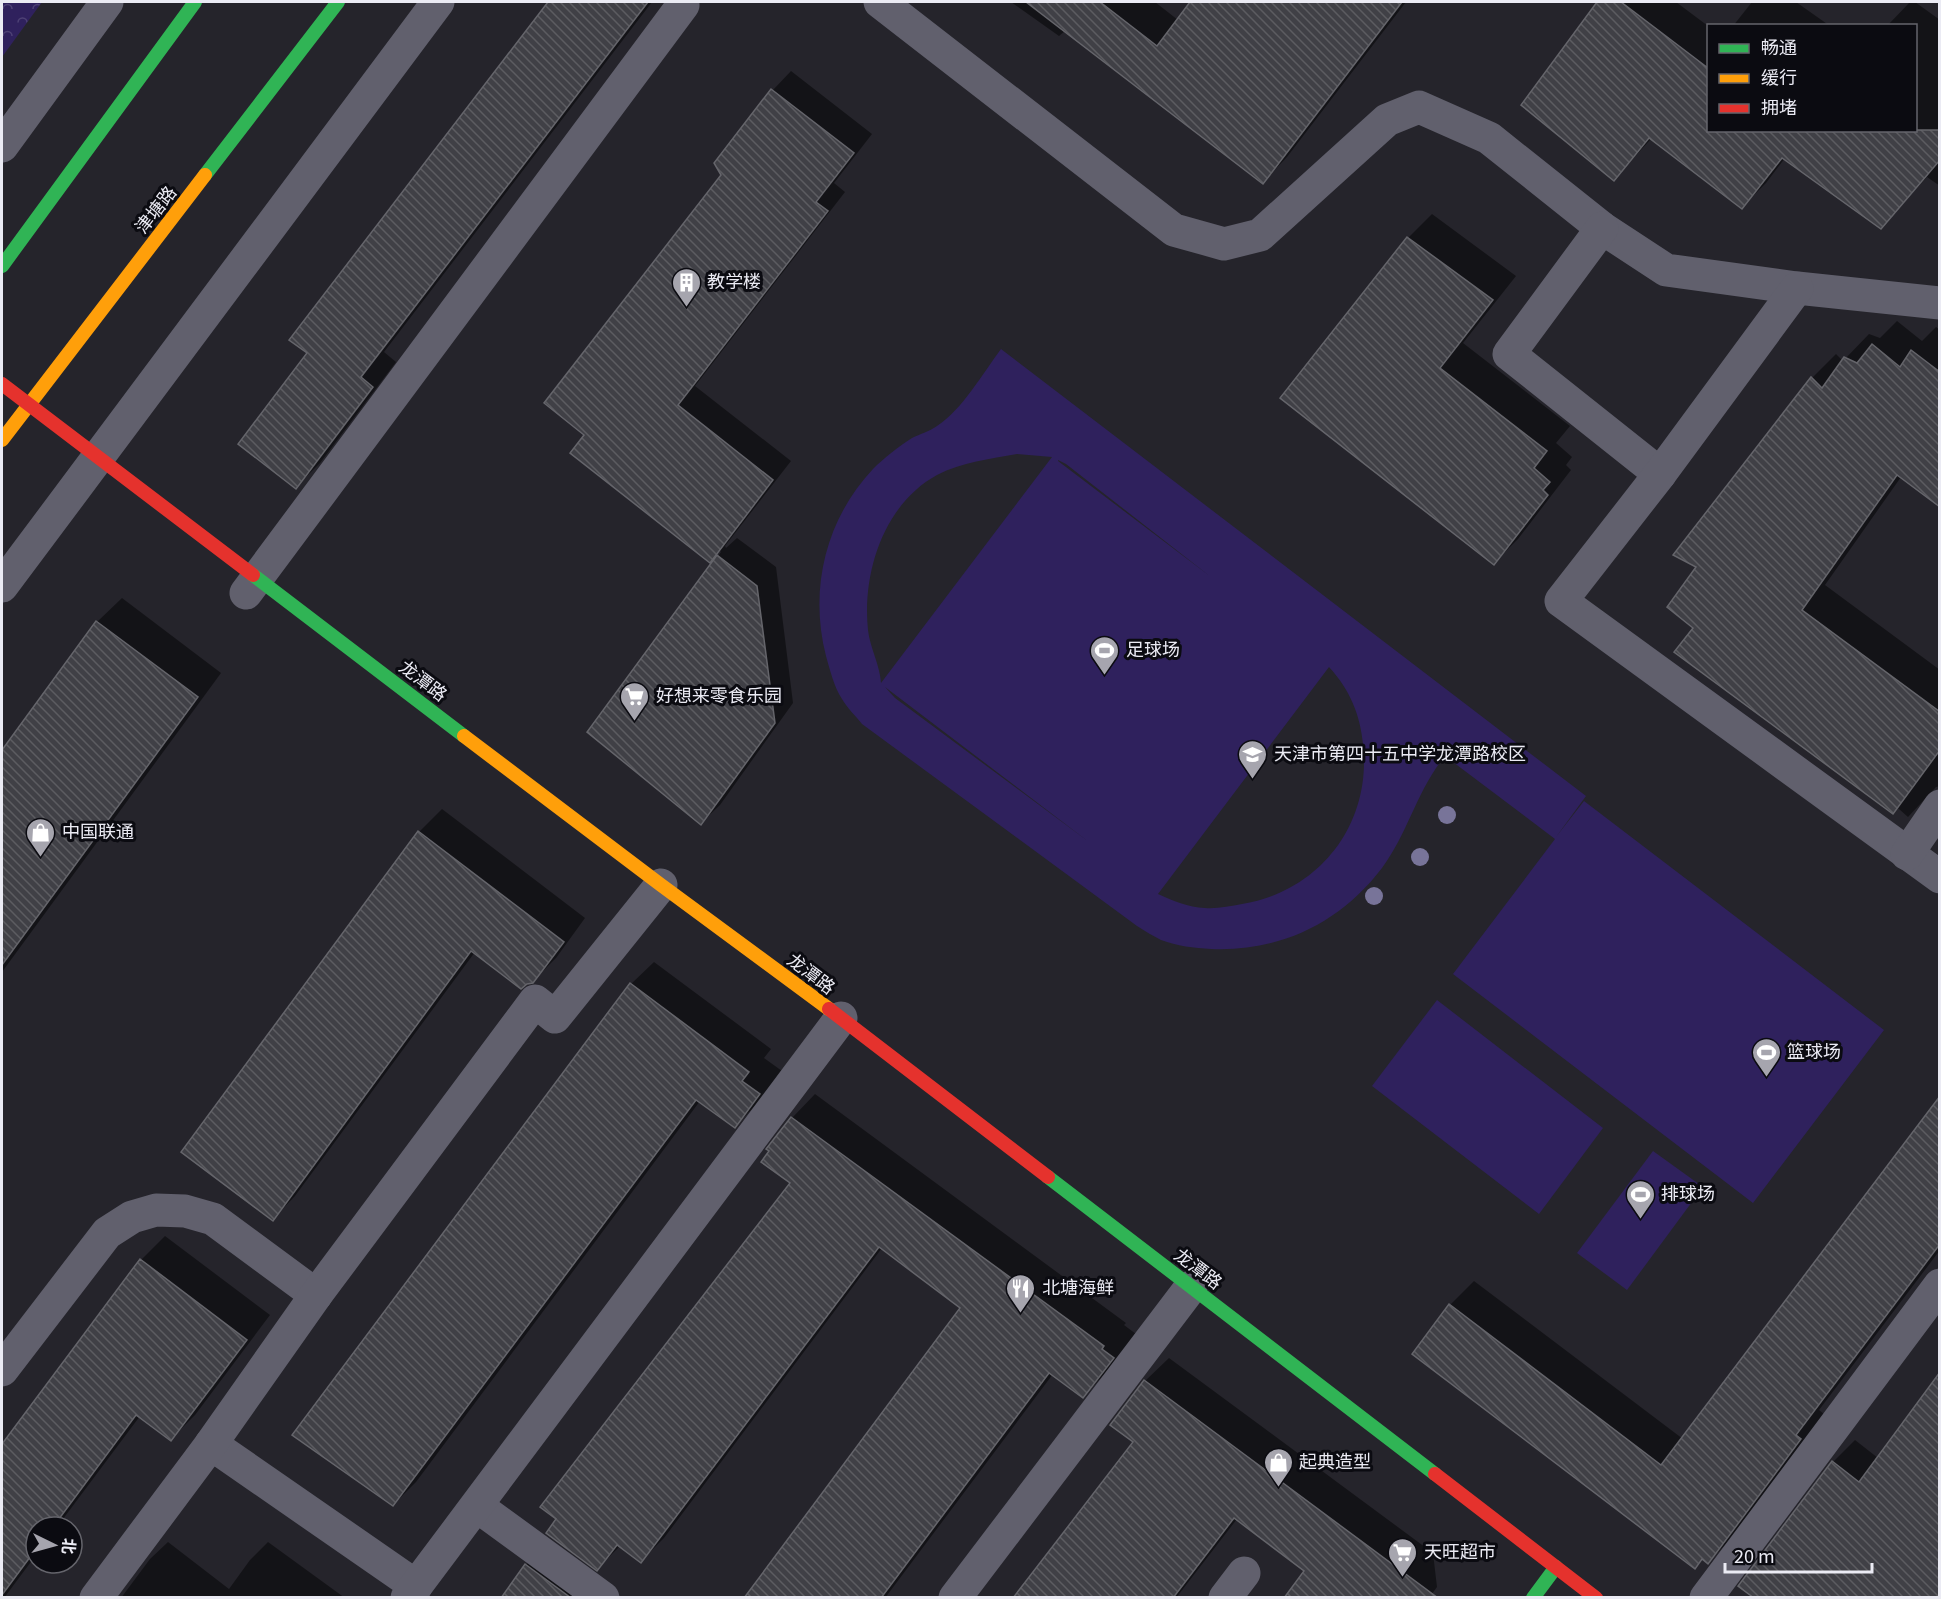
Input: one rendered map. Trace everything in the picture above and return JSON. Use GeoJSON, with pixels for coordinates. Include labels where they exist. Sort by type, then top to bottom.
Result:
{"type":"FeatureCollection","features":[{"type":"Feature","properties":{"kind":"street"},"geometry":{"type":"LineString","coordinates":[[2,146],[107,2]]}},
{"type":"Feature","properties":{"kind":"street"},"geometry":{"type":"LineString","coordinates":[[2,266],[195,2]]}},
{"type":"Feature","properties":{"kind":"street","name":"津塘路"},"geometry":{"type":"LineString","coordinates":[[2,440],[338,2]]}},
{"type":"Feature","properties":{"kind":"street"},"geometry":{"type":"LineString","coordinates":[[2,585],[438,2]]}},
{"type":"Feature","properties":{"kind":"street"},"geometry":{"type":"LineString","coordinates":[[880,2],[1174,231],[1224,244],[1260,236],[1388,120],[1419,107],[1489,138],[1602,228],[1666,270],[1797,288],[1940,303]]}},
{"type":"Feature","properties":{"kind":"street"},"geometry":{"type":"LineString","coordinates":[[249,589],[683,5]]}},
{"type":"Feature","properties":{"kind":"street"},"geometry":{"type":"LineString","coordinates":[[1602,228],[1509,354],[1660,474]]}},
{"type":"Feature","properties":{"kind":"street"},"geometry":{"type":"LineString","coordinates":[[1797,288],[1660,474],[1561,601],[1940,878]]}},
{"type":"Feature","properties":{"kind":"street","name":"龙潭路"},"geometry":{"type":"LineString","coordinates":[[2,384],[29,404],[89,470],[832,1029],[1182,1300],[1596,1598]]}},
{"type":"Feature","properties":{"kind":"street"},"geometry":{"type":"LineString","coordinates":[[1907,854],[1940,806]]}},
{"type":"Feature","properties":{"kind":"street"},"geometry":{"type":"LineString","coordinates":[[96,1598],[211,1444],[316,1295],[535,1001],[555,1017],[654,894]]}},
{"type":"Feature","properties":{"kind":"street"},"geometry":{"type":"LineString","coordinates":[[211,1444],[412,1592],[832,1029]]}},
{"type":"Feature","properties":{"kind":"street"},"geometry":{"type":"LineString","coordinates":[[2,1371],[106,1233],[132,1217],[156,1210],[185,1211],[213,1219],[316,1295]]}},
{"type":"Feature","properties":{"kind":"street"},"geometry":{"type":"LineString","coordinates":[[1706,1598],[1940,1285]]}},
{"type":"Feature","properties":{"kind":"street"},"geometry":{"type":"LineString","coordinates":[[955,1598],[1182,1300]]}},
{"type":"Feature","properties":{"kind":"street"},"geometry":{"type":"LineString","coordinates":[[477,1506],[603,1598]]}},
{"type":"Feature","properties":{"kind":"street"},"geometry":{"type":"LineString","coordinates":[[1533,1598],[1556,1568]]}},
{"type":"Feature","properties":{"kind":"green space"},"geometry":{"type":"Polygon","coordinates":[[[2,2],[42,2],[2,57],[2,2]]]}},
{"type":"Feature","properties":{"kind":"green space"},"geometry":{"type":"Polygon","coordinates":[[[1001,349],[1586,796],[1556,837],[1584,801],[1884,1030],[1753,1203],[1453,974],[1555,839],[1445,756],[1427,783],[1391,855],[1365,887],[1347,904],[1328,919],[1284,939],[1236,949],[1211,949],[1167,942],[1137,926],[862,724],[846,706],[832,678],[826,656],[819,606],[825,557],[833,533],[843,510],[873,469],[907,441],[934,428],[955,411],[1001,349]],[[1017,454],[986,459],[937,475],[919,488],[903,503],[890,521],[880,542],[873,563],[867,608],[869,637],[881,683],[1052,457],[1017,454]],[[1058,461],[1211,577],[1066,464],[1058,461]],[[1329,667],[1158,894],[1181,903],[1214,908],[1270,897],[1295,885],[1317,869],[1335,849],[1349,826],[1359,801],[1364,773],[1363,744],[1353,703],[1329,667]],[[885,687],[895,698],[1089,842],[885,687]]]}},
{"type":"Feature","properties":{"kind":"green space"},"geometry":{"type":"Polygon","coordinates":[[[1437,1000],[1603,1128],[1539,1214],[1372,1086],[1437,1000]]]}},
{"type":"Feature","properties":{"kind":"green space","name":"排球场"},"geometry":{"type":"Polygon","coordinates":[[[1653,1151],[1703,1187],[1627,1290],[1577,1253],[1653,1151]]]}},
{"type":"Feature","properties":{"kind":"building"},"geometry":{"type":"Polygon","coordinates":[[[548,2],[648,2],[361,377],[373,387],[296,489],[238,444],[307,353],[289,340],[548,2]]]}},
{"type":"Feature","properties":{"kind":"building"},"geometry":{"type":"Polygon","coordinates":[[[1026,2],[1100,2],[1157,46],[1190,2],[1402,2],[1263,184],[1026,2]]]}},
{"type":"Feature","properties":{"kind":"building"},"geometry":{"type":"Polygon","coordinates":[[[1597,2],[1621,2],[1707,67],[1707,132],[1917,132],[1917,130],[1940,130],[1940,160],[1881,229],[1782,158],[1742,209],[1649,138],[1614,181],[1521,105],[1597,2]]]}},
{"type":"Feature","properties":{"kind":"building","name":"教学楼"},"geometry":{"type":"Polygon","coordinates":[[[771,89],[854,153],[816,202],[828,211],[678,405],[773,480],[710,563],[570,453],[584,435],[544,403],[721,175],[714,163],[771,89]]]}},
{"type":"Feature","properties":{"kind":"building"},"geometry":{"type":"Polygon","coordinates":[[[1407,237],[1493,300],[1440,368],[1547,451],[1534,468],[1550,482],[1543,490],[1548,495],[1494,565],[1280,398],[1407,237]]]}},
{"type":"Feature","properties":{"kind":"building"},"geometry":{"type":"Polygon","coordinates":[[[1872,344],[1900,367],[1911,350],[1940,372],[1940,507],[1897,475],[1802,610],[1940,712],[1940,750],[1893,814],[1674,652],[1693,628],[1667,607],[1696,567],[1673,555],[1811,377],[1822,388],[1844,357],[1857,363],[1872,344]]]}},
{"type":"Feature","properties":{"kind":"building"},"geometry":{"type":"Polygon","coordinates":[[[717,555],[757,586],[775,723],[701,825],[587,732],[717,555]]]}},
{"type":"Feature","properties":{"kind":"building","name":"中国联通"},"geometry":{"type":"Polygon","coordinates":[[[96,621],[198,697],[2,965],[2,750],[96,621]]]}},
{"type":"Feature","properties":{"kind":"building"},"geometry":{"type":"Polygon","coordinates":[[[418,831],[564,942],[533,983],[521,989],[471,951],[273,1221],[181,1152],[418,831]]]}},
{"type":"Feature","properties":{"kind":"building"},"geometry":{"type":"Polygon","coordinates":[[[630,983],[749,1072],[742,1081],[760,1094],[735,1128],[696,1100],[393,1506],[292,1435],[630,983]]]}},
{"type":"Feature","properties":{"kind":"building"},"geometry":{"type":"Polygon","coordinates":[[[1940,1096],[1940,1244],[1796,1435],[1801,1439],[1708,1564],[1702,1559],[1695,1569],[1412,1354],[1449,1304],[1661,1465],[1940,1096]]]}},
{"type":"Feature","properties":{"kind":"building"},"geometry":{"type":"Polygon","coordinates":[[[791,1117],[1104,1346],[1102,1349],[1114,1358],[1083,1398],[1049,1373],[881,1598],[744,1598],[960,1308],[879,1247],[641,1563],[617,1545],[597,1571],[546,1533],[556,1519],[540,1507],[790,1183],[761,1162],[769,1151],[766,1149],[791,1117]]]}},
{"type":"Feature","properties":{"kind":"building"},"geometry":{"type":"Polygon","coordinates":[[[140,1259],[247,1340],[171,1441],[136,1415],[62,1515],[24,1515],[24,1565],[2,1595],[2,1444],[140,1259]]]}},
{"type":"Feature","properties":{"kind":"building"},"geometry":{"type":"Polygon","coordinates":[[[1940,1372],[1940,1598],[1754,1598],[1738,1586],[1832,1461],[1859,1482],[1940,1372]]]}},
{"type":"Feature","properties":{"kind":"building"},"geometry":{"type":"Polygon","coordinates":[[[1144,1380],[1438,1598],[1284,1598],[1304,1571],[1234,1518],[1173,1598],[1013,1598],[1133,1442],[1110,1425],[1144,1380]]]}},
{"type":"Feature","properties":{"kind":"building"},"geometry":{"type":"Polygon","coordinates":[[[525,1564],[571,1598],[501,1598],[525,1564]]]}},
{"type":"Feature","properties":{"kind":"traffic: fast"},"geometry":{"type":"LineString","coordinates":[[2,266],[195,2]]}},
{"type":"Feature","properties":{"kind":"traffic: fast"},"geometry":{"type":"LineString","coordinates":[[205,175],[338,2]]}},
{"type":"Feature","properties":{"kind":"traffic: fast"},"geometry":{"type":"LineString","coordinates":[[253,575],[464,736]]}},
{"type":"Feature","properties":{"kind":"traffic: fast"},"geometry":{"type":"LineString","coordinates":[[1048,1177],[1435,1474]]}},
{"type":"Feature","properties":{"kind":"traffic: fast"},"geometry":{"type":"LineString","coordinates":[[1533,1598],[1556,1567]]}},
{"type":"Feature","properties":{"kind":"traffic: slow"},"geometry":{"type":"LineString","coordinates":[[2,440],[205,175]]}},
{"type":"Feature","properties":{"kind":"traffic: slow"},"geometry":{"type":"LineString","coordinates":[[464,736],[829,1009]]}},
{"type":"Feature","properties":{"kind":"traffic: jam"},"geometry":{"type":"LineString","coordinates":[[2,384],[253,575]]}},
{"type":"Feature","properties":{"kind":"traffic: jam"},"geometry":{"type":"LineString","coordinates":[[829,1009],[1048,1177]]}},
{"type":"Feature","properties":{"kind":"traffic: jam"},"geometry":{"type":"LineString","coordinates":[[1435,1474],[1596,1598]]}},
{"type":"Feature","properties":{"kind":"place","name":"教学楼"},"geometry":{"type":"Point","coordinates":[686,308]}},
{"type":"Feature","properties":{"kind":"place","name":"足球场"},"geometry":{"type":"Point","coordinates":[1105,676]}},
{"type":"Feature","properties":{"kind":"place","name":"好想来零食乐园"},"geometry":{"type":"Point","coordinates":[635,722]}},
{"type":"Feature","properties":{"kind":"place","name":"天津市第四十五中学龙潭路校区"},"geometry":{"type":"Point","coordinates":[1253,780]}},
{"type":"Feature","properties":{"kind":"place","name":"中国联通"},"geometry":{"type":"Point","coordinates":[41,858]}},
{"type":"Feature","properties":{"kind":"place","name":"篮球场"},"geometry":{"type":"Point","coordinates":[1766,1078]}},
{"type":"Feature","properties":{"kind":"place","name":"排球场"},"geometry":{"type":"Point","coordinates":[1640,1220]}},
{"type":"Feature","properties":{"kind":"place","name":"北塘海鲜"},"geometry":{"type":"Point","coordinates":[1021,1314]}},
{"type":"Feature","properties":{"kind":"place","name":"起典造型"},"geometry":{"type":"Point","coordinates":[1278,1488]}},
{"type":"Feature","properties":{"kind":"place","name":"天旺超市"},"geometry":{"type":"Point","coordinates":[1403,1578]}}]}
